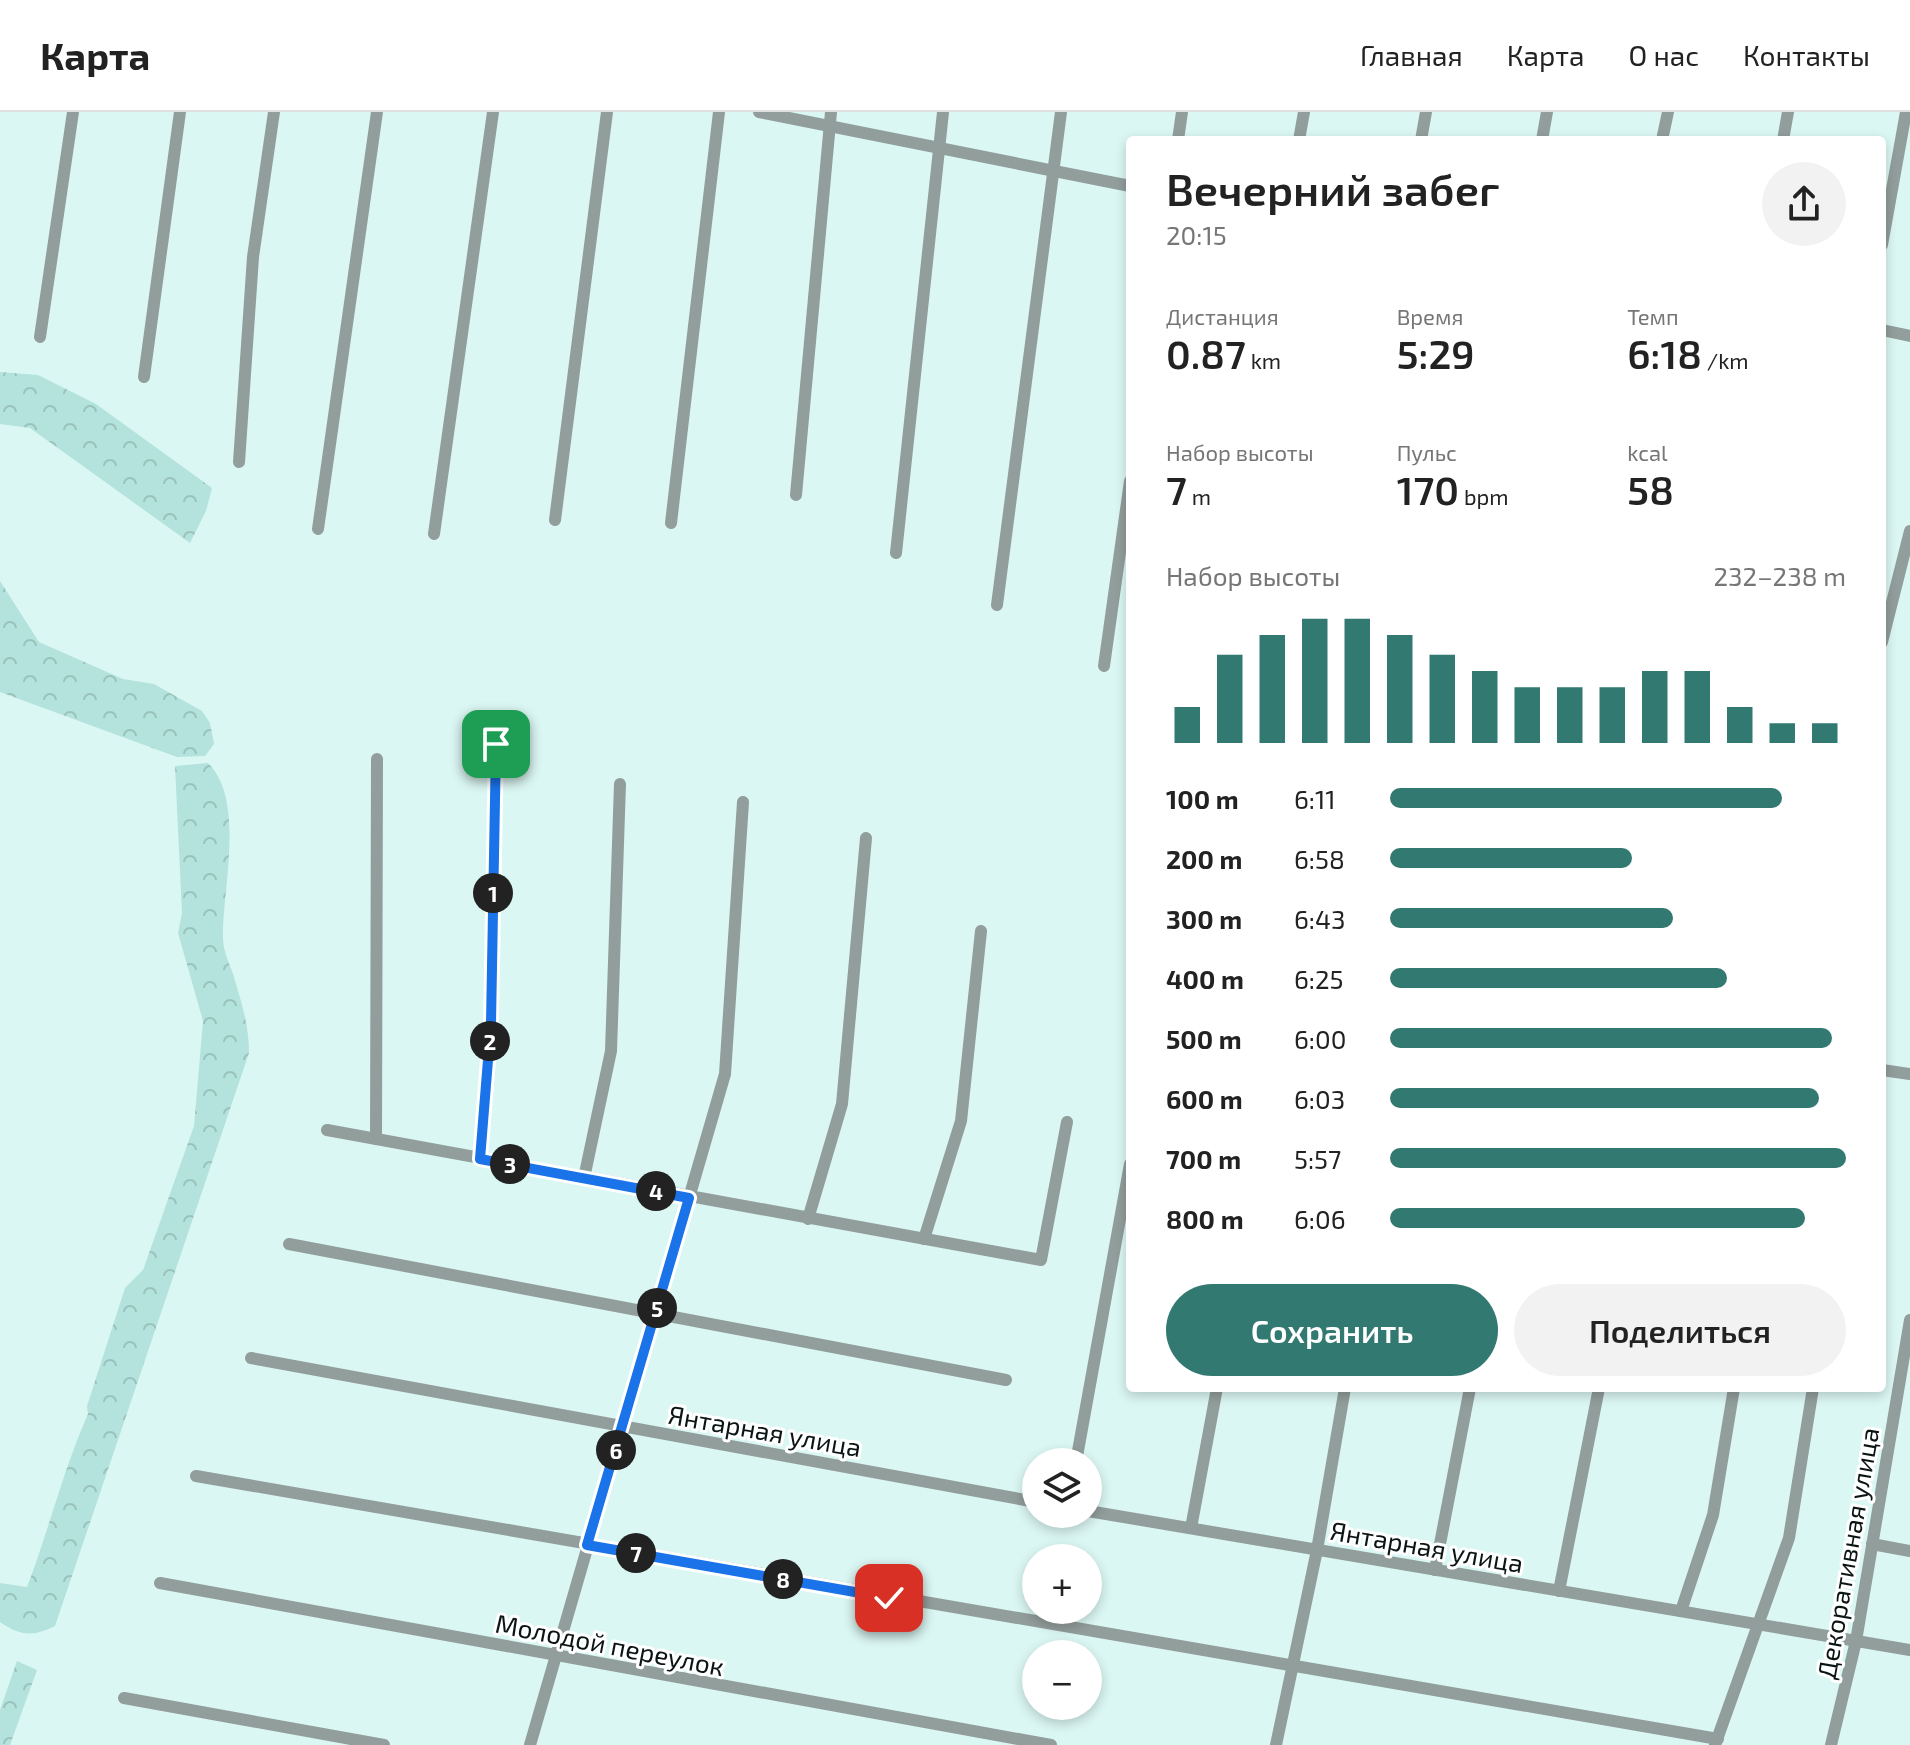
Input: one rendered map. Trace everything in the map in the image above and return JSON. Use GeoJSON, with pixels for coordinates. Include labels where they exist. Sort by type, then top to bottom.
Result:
{"type":"FeatureCollection","features":[{"type":"Feature","properties":{"kind":"street"},"geometry":{"type":"LineString","coordinates":[[40,337],[73,112]]}},
{"type":"Feature","properties":{"kind":"street"},"geometry":{"type":"LineString","coordinates":[[144,377],[180,112]]}},
{"type":"Feature","properties":{"kind":"street"},"geometry":{"type":"LineString","coordinates":[[239,462],[253,257],[274,112]]}},
{"type":"Feature","properties":{"kind":"street"},"geometry":{"type":"LineString","coordinates":[[318,529],[377,112]]}},
{"type":"Feature","properties":{"kind":"street"},"geometry":{"type":"LineString","coordinates":[[434,534],[493,112]]}},
{"type":"Feature","properties":{"kind":"street"},"geometry":{"type":"LineString","coordinates":[[555,520],[607,112]]}},
{"type":"Feature","properties":{"kind":"street"},"geometry":{"type":"LineString","coordinates":[[671,523],[719,112]]}},
{"type":"Feature","properties":{"kind":"street"},"geometry":{"type":"LineString","coordinates":[[759,112],[831,119],[939,148],[1126,185]]}},
{"type":"Feature","properties":{"kind":"street"},"geometry":{"type":"LineString","coordinates":[[896,553],[943,112]]}},
{"type":"Feature","properties":{"kind":"street"},"geometry":{"type":"LineString","coordinates":[[997,605],[1061,112]]}},
{"type":"Feature","properties":{"kind":"street"},"geometry":{"type":"LineString","coordinates":[[1179,136],[1182,112]]}},
{"type":"Feature","properties":{"kind":"street"},"geometry":{"type":"LineString","coordinates":[[1300,136],[1304,112]]}},
{"type":"Feature","properties":{"kind":"street"},"geometry":{"type":"LineString","coordinates":[[1422,136],[1426,112]]}},
{"type":"Feature","properties":{"kind":"street"},"geometry":{"type":"LineString","coordinates":[[1543,136],[1547,112]]}},
{"type":"Feature","properties":{"kind":"street"},"geometry":{"type":"LineString","coordinates":[[1663,136],[1668,112]]}},
{"type":"Feature","properties":{"kind":"street"},"geometry":{"type":"LineString","coordinates":[[1784,136],[1788,112]]}},
{"type":"Feature","properties":{"kind":"street"},"geometry":{"type":"LineString","coordinates":[[1886,223],[1906,112]]}},
{"type":"Feature","properties":{"kind":"street"},"geometry":{"type":"LineString","coordinates":[[796,495],[831,119]]}},
{"type":"Feature","properties":{"kind":"street"},"geometry":{"type":"LineString","coordinates":[[1886,331],[1910,336]]}},
{"type":"Feature","properties":{"kind":"street"},"geometry":{"type":"LineString","coordinates":[[1104,666],[1126,509]]}},
{"type":"Feature","properties":{"kind":"street"},"geometry":{"type":"LineString","coordinates":[[1886,626],[1910,531]]}},
{"type":"Feature","properties":{"kind":"street"},"geometry":{"type":"LineString","coordinates":[[480,1159],[491,1023],[496,744]]}},
{"type":"Feature","properties":{"kind":"street"},"geometry":{"type":"LineString","coordinates":[[376,1139],[377,759]]}},
{"type":"Feature","properties":{"kind":"street"},"geometry":{"type":"LineString","coordinates":[[584,1178],[611,1051],[620,784]]}},
{"type":"Feature","properties":{"kind":"street"},"geometry":{"type":"LineString","coordinates":[[530,1745],[725,1074],[743,802]]}},
{"type":"Feature","properties":{"kind":"street"},"geometry":{"type":"LineString","coordinates":[[808,1219],[842,1104],[866,838]]}},
{"type":"Feature","properties":{"kind":"street"},"geometry":{"type":"LineString","coordinates":[[924,1239],[961,1121],[981,931]]}},
{"type":"Feature","properties":{"kind":"street"},"geometry":{"type":"LineString","coordinates":[[1886,1071],[1910,1074]]}},
{"type":"Feature","properties":{"kind":"street"},"geometry":{"type":"LineString","coordinates":[[327,1130],[1041,1260],[1067,1122]]}},
{"type":"Feature","properties":{"kind":"street"},"geometry":{"type":"LineString","coordinates":[[1079,1448],[1126,1186]]}},
{"type":"Feature","properties":{"kind":"street"},"geometry":{"type":"LineString","coordinates":[[289,1244],[1006,1380]]}},
{"type":"Feature","properties":{"kind":"street","name":"Декоративная улица"},"geometry":{"type":"LineString","coordinates":[[1834,1745],[1856,1641],[1910,1320]]}},
{"type":"Feature","properties":{"kind":"street","name":"Янтарная улица"},"geometry":{"type":"LineString","coordinates":[[251,1358],[1022,1499]]}},
{"type":"Feature","properties":{"kind":"street"},"geometry":{"type":"LineString","coordinates":[[1191,1528],[1216,1392]]}},
{"type":"Feature","properties":{"kind":"street"},"geometry":{"type":"LineString","coordinates":[[1276,1745],[1317,1550],[1344,1392]]}},
{"type":"Feature","properties":{"kind":"street"},"geometry":{"type":"LineString","coordinates":[[1435,1570],[1469,1392]]}},
{"type":"Feature","properties":{"kind":"street"},"geometry":{"type":"LineString","coordinates":[[1559,1591],[1598,1392]]}},
{"type":"Feature","properties":{"kind":"street"},"geometry":{"type":"LineString","coordinates":[[1681,1611],[1713,1515],[1733,1392]]}},
{"type":"Feature","properties":{"kind":"street"},"geometry":{"type":"LineString","coordinates":[[196,1476],[1716,1742],[1789,1538],[1812,1392]]}},
{"type":"Feature","properties":{"kind":"street","name":"Янтарная улица"},"geometry":{"type":"LineString","coordinates":[[1102,1513],[1910,1650]]}},
{"type":"Feature","properties":{"kind":"street"},"geometry":{"type":"LineString","coordinates":[[1872,1544],[1910,1551]]}},
{"type":"Feature","properties":{"kind":"street","name":"Молодой переулок"},"geometry":{"type":"LineString","coordinates":[[160,1583],[1051,1745]]}},
{"type":"Feature","properties":{"kind":"street"},"geometry":{"type":"LineString","coordinates":[[124,1698],[384,1745]]}},
{"type":"Feature","properties":{"kind":"green space"},"geometry":{"type":"Polygon","coordinates":[[[0,372],[38,375],[96,404],[212,488],[206,511],[190,543],[30,428],[0,424],[0,372]]]}},
{"type":"Feature","properties":{"kind":"green space"},"geometry":{"type":"Polygon","coordinates":[[[0,581],[39,642],[123,679],[154,684],[202,711],[210,723],[214,744],[205,756],[177,757],[0,692],[0,581]]]}},
{"type":"Feature","properties":{"kind":"green space"},"geometry":{"type":"Polygon","coordinates":[[[208,763],[220,779],[226,800],[229,847],[223,943],[244,1013],[249,1053],[55,1626],[40,1632],[20,1632],[0,1622],[0,1583],[27,1587],[88,1414],[87,1406],[125,1288],[143,1270],[194,1126],[203,1021],[178,933],[182,913],[175,766],[208,763]]]}},
{"type":"Feature","properties":{"kind":"green space"},"geometry":{"type":"Polygon","coordinates":[[[17,1661],[37,1670],[10,1745],[0,1745],[0,1710],[17,1661]]]}},
{"type":"Feature","properties":{"kind":"route"},"geometry":{"type":"LineString","coordinates":[[496,744],[491,1023],[480,1159],[689,1198],[587,1545],[889,1598]]}}]}
